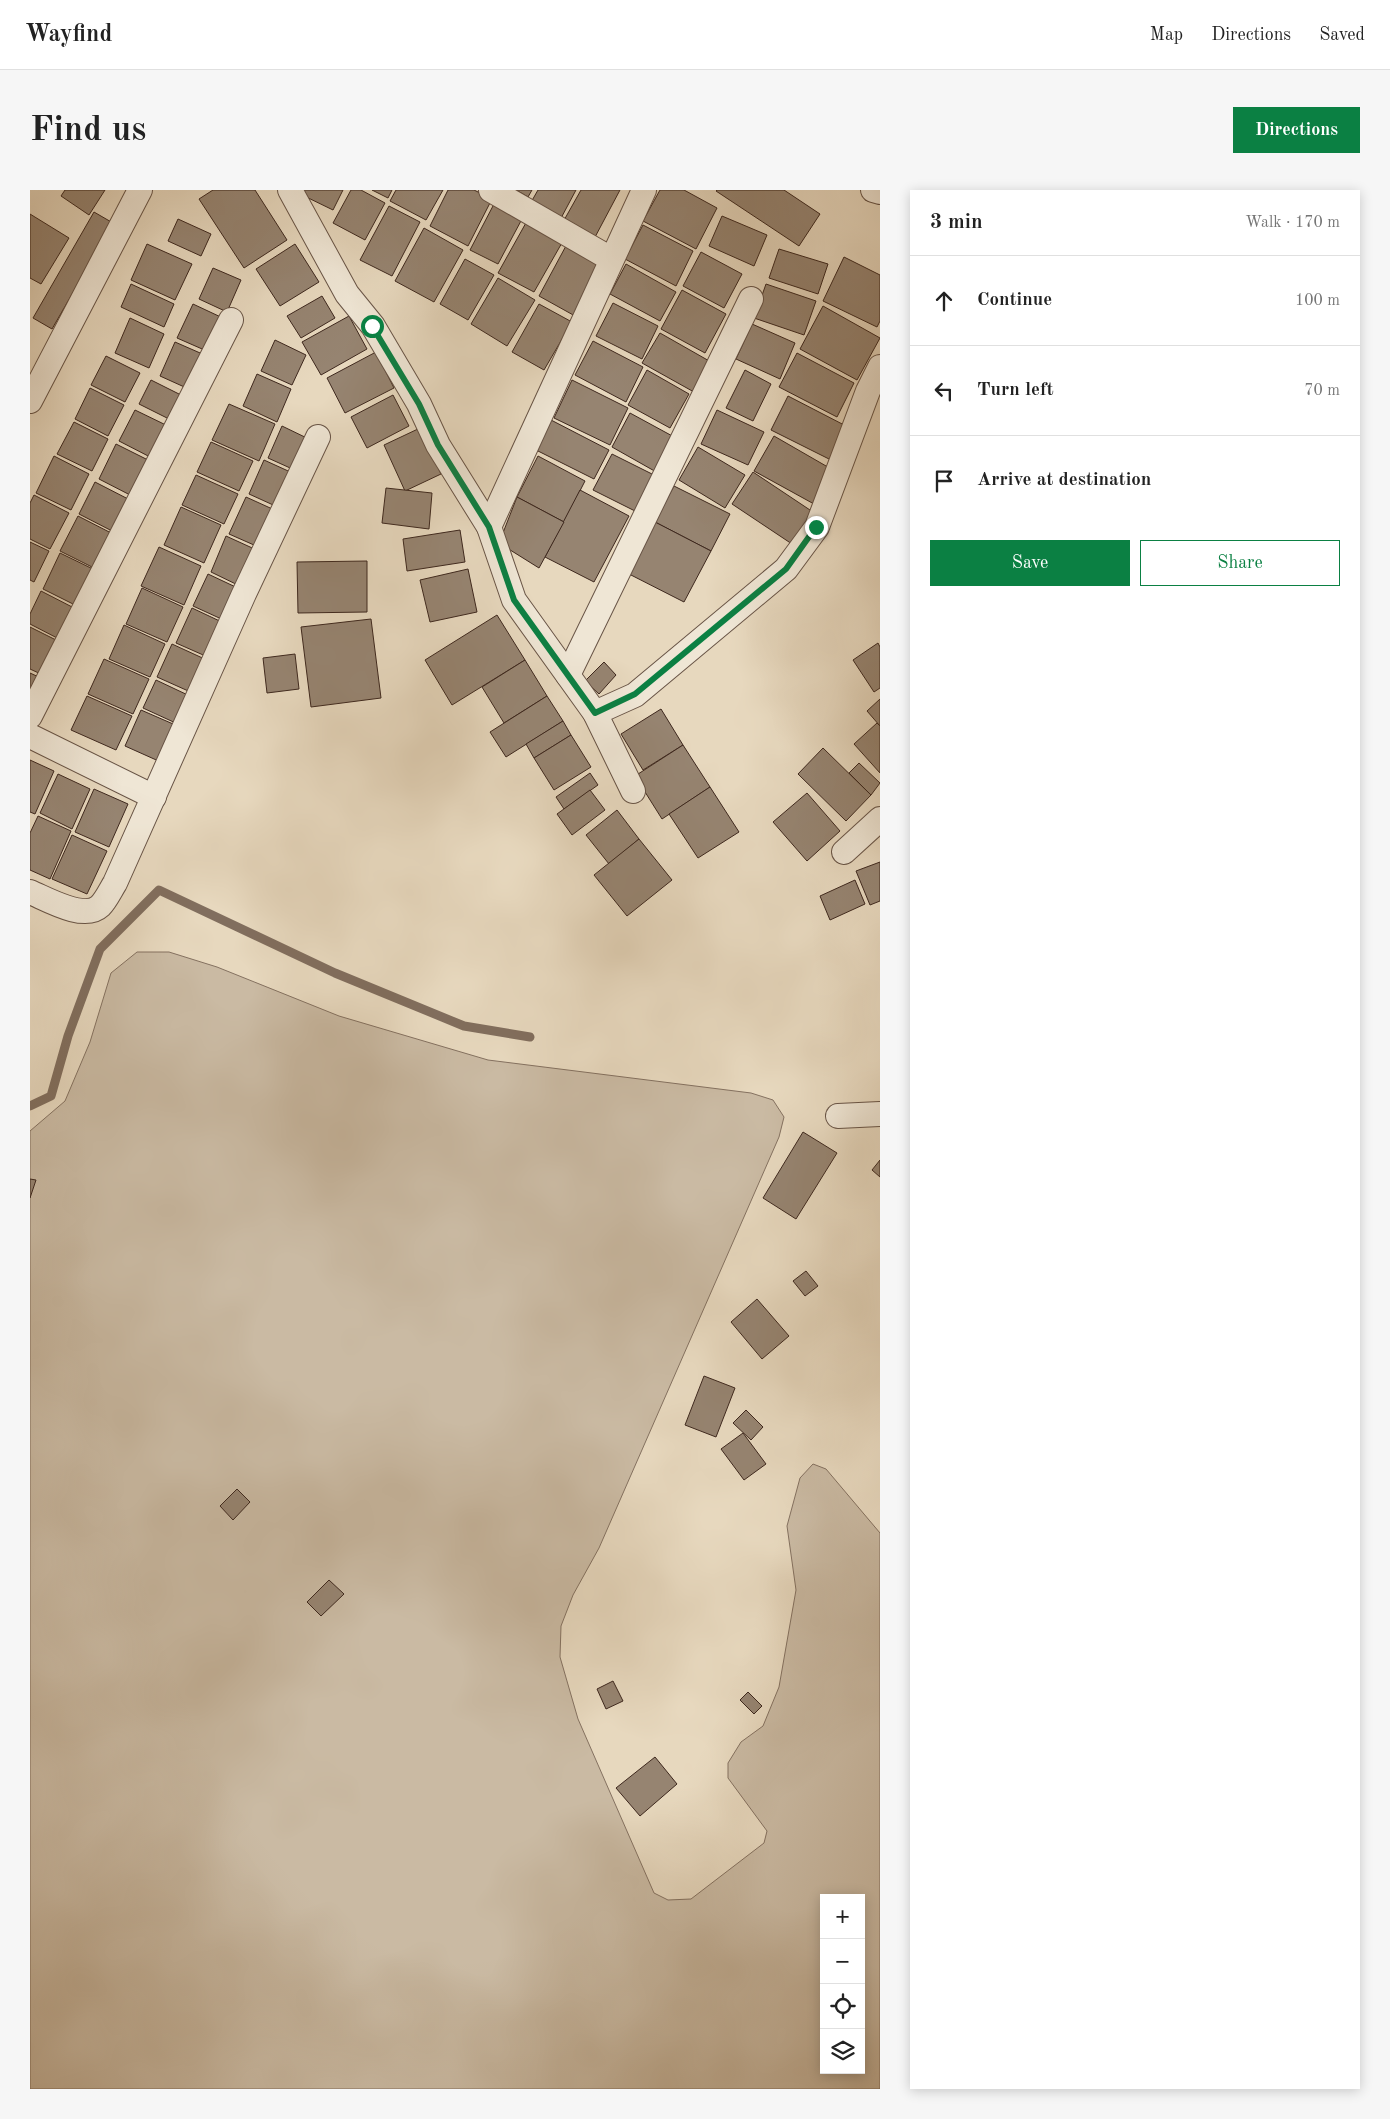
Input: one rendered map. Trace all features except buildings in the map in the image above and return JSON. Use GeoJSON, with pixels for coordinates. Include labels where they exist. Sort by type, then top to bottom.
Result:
{"type":"FeatureCollection","features":[{"type":"Feature","properties":{"kind":"street"},"geometry":{"type":"LineString","coordinates":[[30,401],[140,190]]}},
{"type":"Feature","properties":{"kind":"street"},"geometry":{"type":"LineString","coordinates":[[290,190],[347,294],[372,326],[419,404],[438,445],[489,527],[514,600],[595,713],[633,791]]}},
{"type":"Feature","properties":{"kind":"street"},"geometry":{"type":"LineString","coordinates":[[491,190],[611,258]]}},
{"type":"Feature","properties":{"kind":"street"},"geometry":{"type":"LineString","coordinates":[[489,527],[611,258],[644,190]]}},
{"type":"Feature","properties":{"kind":"street"},"geometry":{"type":"LineString","coordinates":[[873,190],[880,192]]}},
{"type":"Feature","properties":{"kind":"street"},"geometry":{"type":"LineString","coordinates":[[568,675],[751,299]]}},
{"type":"Feature","properties":{"kind":"street"},"geometry":{"type":"LineString","coordinates":[[30,716],[231,320]]}},
{"type":"Feature","properties":{"kind":"street"},"geometry":{"type":"LineString","coordinates":[[595,713],[635,694],[786,569],[816,527],[868,391],[880,367]]}},
{"type":"Feature","properties":{"kind":"street"},"geometry":{"type":"LineString","coordinates":[[30,892],[76,911],[89,912],[99,907],[115,884],[243,596],[318,437]]}},
{"type":"Feature","properties":{"kind":"street"},"geometry":{"type":"LineString","coordinates":[[30,736],[154,797]]}},
{"type":"Feature","properties":{"kind":"street"},"geometry":{"type":"LineString","coordinates":[[844,852],[880,819]]}},
{"type":"Feature","properties":{"kind":"street"},"geometry":{"type":"LineString","coordinates":[[838,1116],[880,1114]]}},
{"type":"Feature","properties":{"kind":"shaded area"},"geometry":{"type":"Polygon","coordinates":[[[137,952],[169,952],[217,967],[339,1016],[488,1060],[751,1093],[773,1100],[784,1117],[779,1137],[599,1548],[573,1595],[561,1626],[560,1657],[578,1719],[654,1893],[668,1900],[691,1899],[764,1843],[767,1831],[728,1778],[728,1763],[741,1742],[763,1726],[779,1687],[796,1590],[787,1526],[800,1478],[813,1464],[826,1469],[880,1533],[880,2089],[30,2089],[30,1131],[65,1101],[90,1042],[111,973],[137,952]]]}},
{"type":"Feature","properties":{"kind":"waterway"},"geometry":{"type":"LineString","coordinates":[[30,1106],[51,1096],[68,1036],[100,949],[159,890],[335,973],[464,1026],[530,1037]]}},
{"type":"Feature","properties":{"kind":"route"},"geometry":{"type":"LineString","coordinates":[[372,326],[419,404],[438,445],[489,527],[514,600],[595,713],[635,694],[786,569],[816,527]]}}]}
